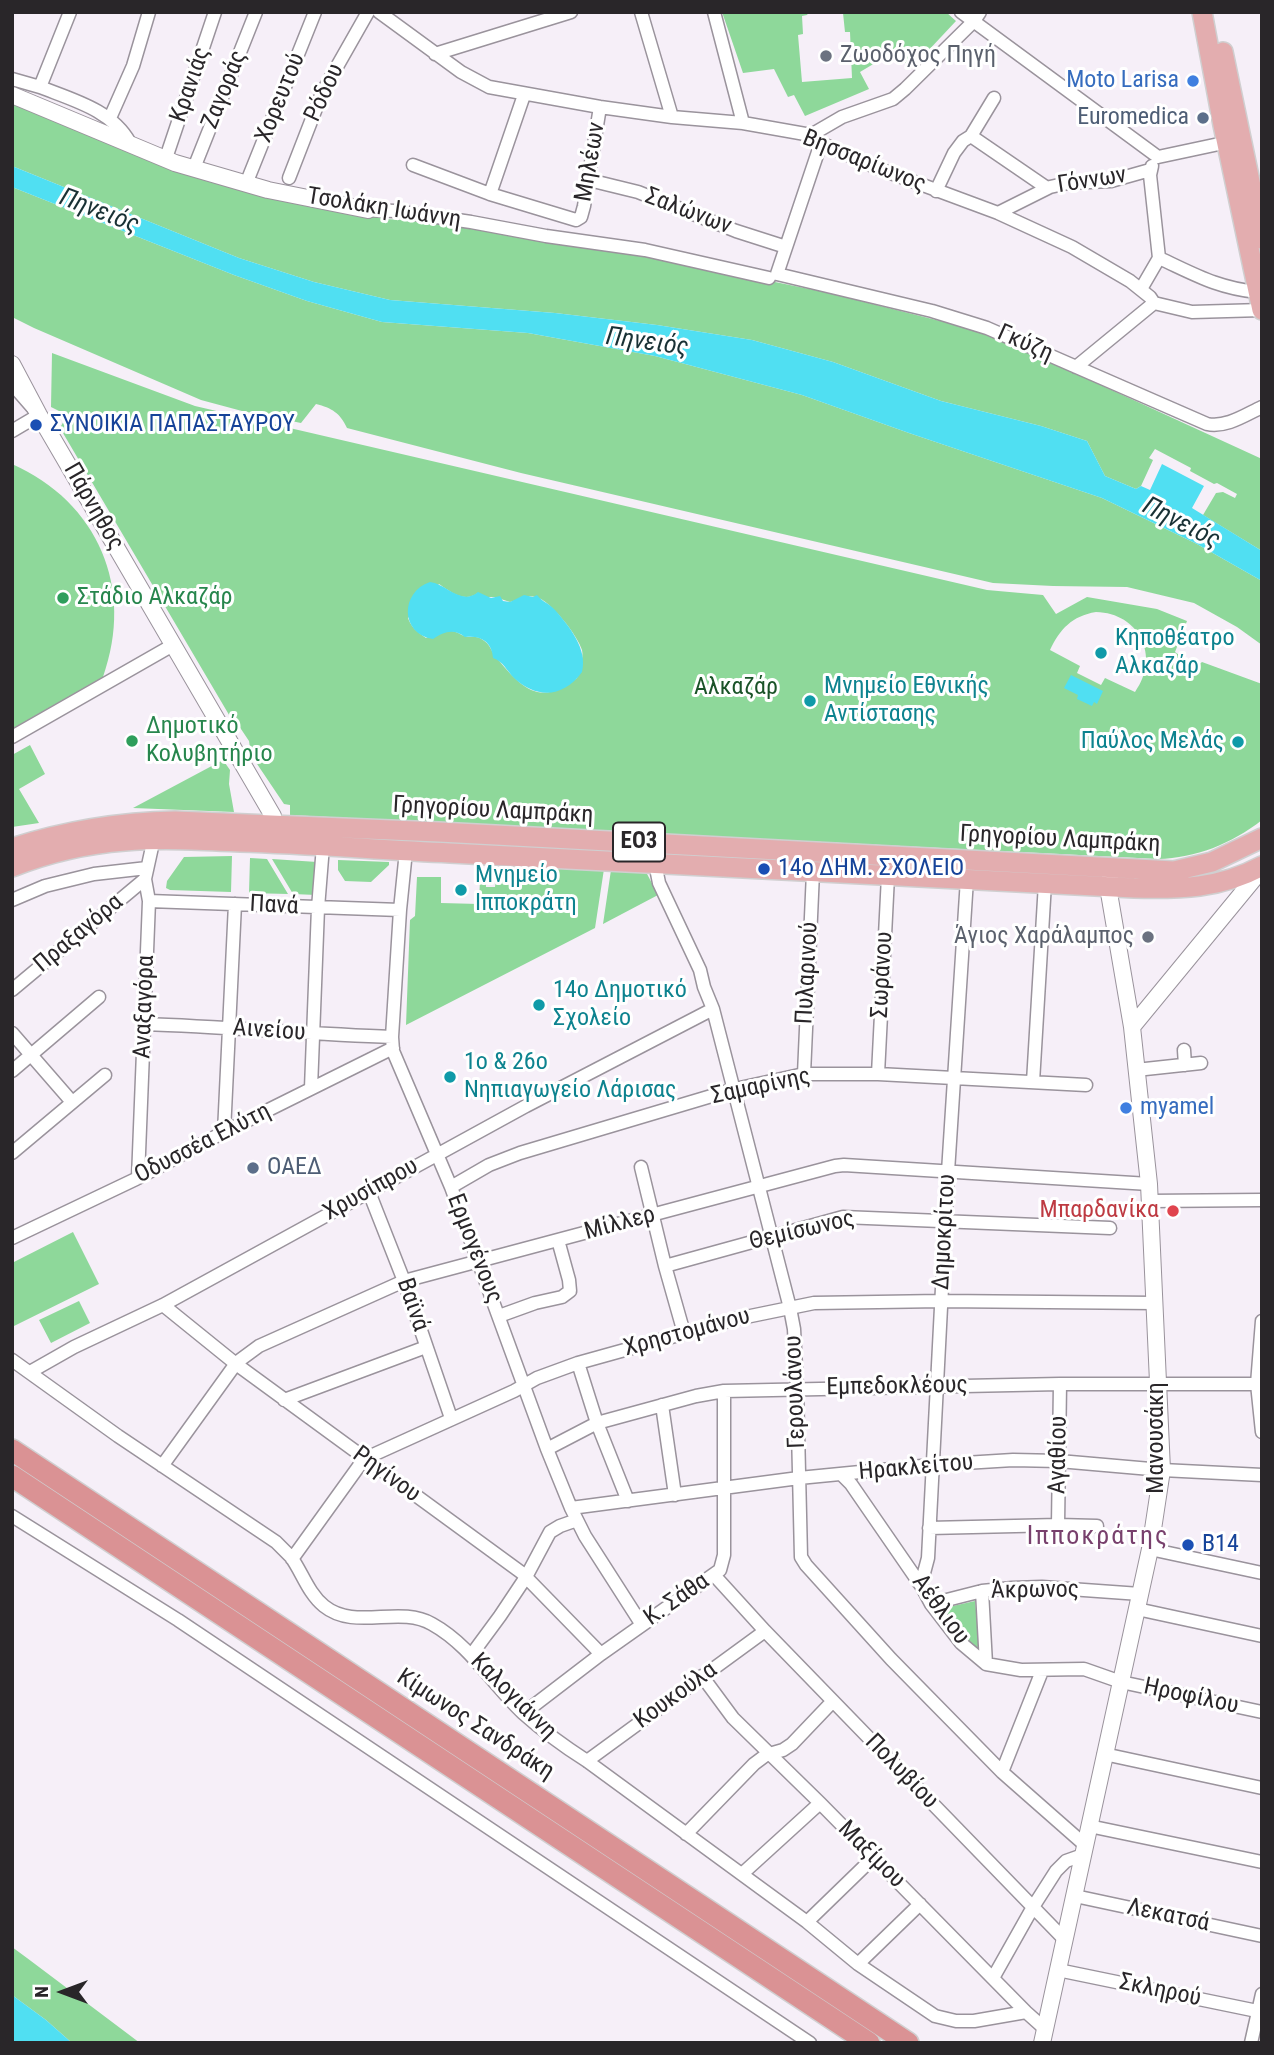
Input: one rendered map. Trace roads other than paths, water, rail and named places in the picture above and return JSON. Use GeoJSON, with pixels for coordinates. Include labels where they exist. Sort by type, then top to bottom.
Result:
{"type":"FeatureCollection","features":[{"type":"Feature","properties":{"kind":"highway","name":"Κίμωνος Σανδράκη"},"geometry":{"type":"LineString","coordinates":[[12,1451],[908,2043]]}},
{"type":"Feature","properties":{"kind":"highway","name":"Κίμωνος Σανδράκη"},"geometry":{"type":"LineString","coordinates":[[12,1476],[869,2043]]}},
{"type":"Feature","properties":{"kind":"main road"},"geometry":{"type":"LineString","coordinates":[[1202,12],[1262,239]]}},
{"type":"Feature","properties":{"kind":"main road"},"geometry":{"type":"LineString","coordinates":[[1215,12],[1260,301]]}},
{"type":"Feature","properties":{"kind":"main road","name":"Γρηγορίου Λαμπράκη"},"geometry":{"type":"LineString","coordinates":[[12,848],[63,833],[136,822],[175,821],[274,828],[406,851],[1108,887],[1196,888],[1231,880],[1262,868]]}},
{"type":"Feature","properties":{"kind":"main road","name":"Γρηγορίου Λαμπράκη"},"geometry":{"type":"LineString","coordinates":[[12,867],[84,845],[274,828]]}},
{"type":"Feature","properties":{"kind":"main road","name":"Γρηγορίου Λαμπράκη"},"geometry":{"type":"LineString","coordinates":[[323,837],[657,843],[1168,870],[1188,869],[1219,860],[1262,838]]}},
{"type":"Feature","properties":{"kind":"street"},"geometry":{"type":"LineString","coordinates":[[40,87],[70,12]]}},
{"type":"Feature","properties":{"kind":"street"},"geometry":{"type":"LineString","coordinates":[[110,118],[133,66],[149,12]]}},
{"type":"Feature","properties":{"kind":"street","name":"Κρανιάς"},"geometry":{"type":"LineString","coordinates":[[166,158],[215,12]]}},
{"type":"Feature","properties":{"kind":"street","name":"Ζαγοράς"},"geometry":{"type":"LineString","coordinates":[[194,168],[256,12]]}},
{"type":"Feature","properties":{"kind":"street","name":"Χορευτού"},"geometry":{"type":"LineString","coordinates":[[246,184],[315,12]]}},
{"type":"Feature","properties":{"kind":"street","name":"Ρόδου"},"geometry":{"type":"LineString","coordinates":[[289,178],[322,93],[368,12]]}},
{"type":"Feature","properties":{"kind":"street","name":"Βησσαρίωνος"},"geometry":{"type":"LineString","coordinates":[[379,12],[435,54],[489,87],[600,107],[743,123],[816,139],[877,168],[998,213],[1083,253],[1141,289],[1154,303]]}},
{"type":"Feature","properties":{"kind":"street"},"geometry":{"type":"LineString","coordinates":[[435,54],[571,12]]}},
{"type":"Feature","properties":{"kind":"street"},"geometry":{"type":"LineString","coordinates":[[641,12],[672,117]]}},
{"type":"Feature","properties":{"kind":"street"},"geometry":{"type":"LineString","coordinates":[[714,12],[743,123]]}},
{"type":"Feature","properties":{"kind":"street"},"geometry":{"type":"LineString","coordinates":[[961,12],[977,17],[1158,157]]}},
{"type":"Feature","properties":{"kind":"street"},"geometry":{"type":"LineString","coordinates":[[773,276],[786,247],[816,139],[842,117],[893,99],[977,17]]}},
{"type":"Feature","properties":{"kind":"street"},"geometry":{"type":"LineString","coordinates":[[12,79],[72,99],[110,118],[122,129],[131,143]]}},
{"type":"Feature","properties":{"kind":"street","name":"Τσολάκη Ιωάννη"},"geometry":{"type":"LineString","coordinates":[[12,94],[176,163],[268,190],[368,210],[446,218],[554,238],[645,250],[773,276]]}},
{"type":"Feature","properties":{"kind":"street"},"geometry":{"type":"LineString","coordinates":[[413,165],[490,194],[524,95]]}},
{"type":"Feature","properties":{"kind":"street"},"geometry":{"type":"LineString","coordinates":[[936,191],[954,153],[963,141],[971,136],[994,98]]}},
{"type":"Feature","properties":{"kind":"street","name":"Μηλέων"},"geometry":{"type":"LineString","coordinates":[[490,194],[570,220],[581,217],[590,180],[600,107]]}},
{"type":"Feature","properties":{"kind":"street"},"geometry":{"type":"LineString","coordinates":[[971,136],[1047,188]]}},
{"type":"Feature","properties":{"kind":"street"},"geometry":{"type":"LineString","coordinates":[[1141,289],[1159,258],[1150,170],[1158,157],[1234,140]]}},
{"type":"Feature","properties":{"kind":"street","name":"Γόννων"},"geometry":{"type":"LineString","coordinates":[[998,213],[1047,188],[1068,183],[1111,181],[1150,170]]}},
{"type":"Feature","properties":{"kind":"street","name":"Σαλώνων"},"geometry":{"type":"LineString","coordinates":[[590,180],[638,192],[736,231],[786,247]]}},
{"type":"Feature","properties":{"kind":"street"},"geometry":{"type":"LineString","coordinates":[[1159,258],[1214,284],[1237,290],[1260,301]]}},
{"type":"Feature","properties":{"kind":"street","name":"Γκύζη"},"geometry":{"type":"LineString","coordinates":[[773,276],[970,322],[1213,426],[1225,424],[1262,407]]}},
{"type":"Feature","properties":{"kind":"street"},"geometry":{"type":"LineString","coordinates":[[1076,367],[1154,303],[1192,312],[1260,301]]}},
{"type":"Feature","properties":{"kind":"street"},"geometry":{"type":"LineString","coordinates":[[12,364],[39,415],[12,431]]}},
{"type":"Feature","properties":{"kind":"street","name":"Πάρνηθος"},"geometry":{"type":"LineString","coordinates":[[12,384],[39,415],[173,645],[274,828]]}},
{"type":"Feature","properties":{"kind":"street"},"geometry":{"type":"LineString","coordinates":[[12,737],[173,645]]}},
{"type":"Feature","properties":{"kind":"street"},"geometry":{"type":"LineString","coordinates":[[311,1088],[323,837]]}},
{"type":"Feature","properties":{"kind":"street","name":"Αναξαγόρα"},"geometry":{"type":"LineString","coordinates":[[138,1178],[149,901],[146,874],[155,838]]}},
{"type":"Feature","properties":{"kind":"street","name":"Γερουλάνου"},"geometry":{"type":"LineString","coordinates":[[657,843],[659,883],[700,970],[713,1009],[790,1308],[794,1329],[797,1388],[800,1549],[806,1565],[891,1659],[1002,1772],[1084,1850]]}},
{"type":"Feature","properties":{"kind":"street","name":"Ερμογένους"},"geometry":{"type":"LineString","coordinates":[[406,851],[392,1042],[451,1187],[547,1449],[574,1514],[585,1536],[642,1625]]}},
{"type":"Feature","properties":{"kind":"street","name":"Μανουσάκη"},"geometry":{"type":"LineString","coordinates":[[1046,2039],[1058,1969],[1150,1549],[1162,1470],[1149,1184],[1132,1027],[1108,887],[1112,866]]}},
{"type":"Feature","properties":{"kind":"street"},"geometry":{"type":"LineString","coordinates":[[1132,1027],[1262,868]]}},
{"type":"Feature","properties":{"kind":"street","name":"Πυλαρινού"},"geometry":{"type":"LineString","coordinates":[[804,1074],[813,872]]}},
{"type":"Feature","properties":{"kind":"street"},"geometry":{"type":"LineString","coordinates":[[12,900],[46,886],[94,874],[146,874]]}},
{"type":"Feature","properties":{"kind":"street","name":"Πραξαγόρα"},"geometry":{"type":"LineString","coordinates":[[12,990],[146,874]]}},
{"type":"Feature","properties":{"kind":"street","name":"Σωράνου"},"geometry":{"type":"LineString","coordinates":[[878,1074],[888,876]]}},
{"type":"Feature","properties":{"kind":"street","name":"Δημοκρίτου"},"geometry":{"type":"LineString","coordinates":[[918,1582],[926,1568],[929,1528],[967,880]]}},
{"type":"Feature","properties":{"kind":"street"},"geometry":{"type":"LineString","coordinates":[[1033,1082],[1045,883]]}},
{"type":"Feature","properties":{"kind":"street","name":"Πανά"},"geometry":{"type":"LineString","coordinates":[[149,901],[400,909]]}},
{"type":"Feature","properties":{"kind":"street"},"geometry":{"type":"LineString","coordinates":[[224,1132],[235,904]]}},
{"type":"Feature","properties":{"kind":"street"},"geometry":{"type":"LineString","coordinates":[[12,1071],[99,997]]}},
{"type":"Feature","properties":{"kind":"street","name":"Χρυσίπpου"},"geometry":{"type":"LineString","coordinates":[[30,1373],[74,1347],[163,1305],[436,1154],[713,1009]]}},
{"type":"Feature","properties":{"kind":"street","name":"Αινείου"},"geometry":{"type":"LineString","coordinates":[[145,1024],[228,1027],[392,1042]]}},
{"type":"Feature","properties":{"kind":"street"},"geometry":{"type":"LineString","coordinates":[[12,1033],[72,1102]]}},
{"type":"Feature","properties":{"kind":"street","name":"Οδυσσέα Ελύτη"},"geometry":{"type":"LineString","coordinates":[[13,1238],[138,1178],[311,1088],[392,1042]]}},
{"type":"Feature","properties":{"kind":"street"},"geometry":{"type":"LineString","coordinates":[[1184,1050],[1185,1065]]}},
{"type":"Feature","properties":{"kind":"street"},"geometry":{"type":"LineString","coordinates":[[1136,1070],[1201,1063]]}},
{"type":"Feature","properties":{"kind":"street","name":"Σαμαρίνης"},"geometry":{"type":"LineString","coordinates":[[451,1187],[512,1155],[735,1089],[804,1074],[878,1074],[1086,1085]]}},
{"type":"Feature","properties":{"kind":"street"},"geometry":{"type":"LineString","coordinates":[[12,1153],[105,1075]]}},
{"type":"Feature","properties":{"kind":"street","name":"Μίλλερ"},"geometry":{"type":"LineString","coordinates":[[162,1466],[236,1364],[259,1346],[404,1281],[844,1164],[1149,1184]]}},
{"type":"Feature","properties":{"kind":"street"},"geometry":{"type":"LineString","coordinates":[[641,1167],[684,1333]]}},
{"type":"Feature","properties":{"kind":"street","name":"Βαϊνά"},"geometry":{"type":"LineString","coordinates":[[369,1192],[404,1281],[451,1418]]}},
{"type":"Feature","properties":{"kind":"street"},"geometry":{"type":"LineString","coordinates":[[1149,1201],[1262,1200]]}},
{"type":"Feature","properties":{"kind":"street","name":"Θεμίσωνος"},"geometry":{"type":"LineString","coordinates":[[665,1266],[843,1217],[1110,1228]]}},
{"type":"Feature","properties":{"kind":"street"},"geometry":{"type":"LineString","coordinates":[[499,1316],[562,1297],[570,1291],[558,1240]]}},
{"type":"Feature","properties":{"kind":"street","name":"Χρηστομάνου"},"geometry":{"type":"LineString","coordinates":[[292,1559],[365,1459],[537,1378],[578,1363],[684,1333],[814,1303],[1155,1303]]}},
{"type":"Feature","properties":{"kind":"street","name":"Ρηγίνου"},"geometry":{"type":"LineString","coordinates":[[163,1305],[284,1400],[526,1577],[601,1654]]}},
{"type":"Feature","properties":{"kind":"street"},"geometry":{"type":"LineString","coordinates":[[1261,1424],[1257,1384],[1262,1321]]}},
{"type":"Feature","properties":{"kind":"street"},"geometry":{"type":"LineString","coordinates":[[284,1400],[426,1347]]}},
{"type":"Feature","properties":{"kind":"street","name":"Καλογιάννη"},"geometry":{"type":"LineString","coordinates":[[12,1360],[162,1466],[276,1542],[292,1559],[304,1582],[324,1606],[347,1617],[393,1616],[432,1623],[472,1654],[489,1677],[524,1713],[563,1746],[743,1874],[858,1964],[935,2016],[956,2021],[974,2021],[1026,2012]]}},
{"type":"Feature","properties":{"kind":"street"},"geometry":{"type":"LineString","coordinates":[[578,1363],[597,1423],[628,1501]]}},
{"type":"Feature","properties":{"kind":"street","name":"Εμπεδοκλέους"},"geometry":{"type":"LineString","coordinates":[[547,1449],[597,1423],[724,1391],[1060,1384],[1257,1384]]}},
{"type":"Feature","properties":{"kind":"street","name":"Αγαθίου"},"geometry":{"type":"LineString","coordinates":[[1058,1525],[1060,1384]]}},
{"type":"Feature","properties":{"kind":"street","name":"Κ. Σάθα"},"geometry":{"type":"LineString","coordinates":[[524,1713],[601,1654],[714,1575],[723,1564],[724,1391]]}},
{"type":"Feature","properties":{"kind":"street"},"geometry":{"type":"LineString","coordinates":[[662,1405],[675,1495]]}},
{"type":"Feature","properties":{"kind":"street","name":"Ηρακλείτου"},"geometry":{"type":"LineString","coordinates":[[574,1514],[628,1501],[799,1478],[1013,1460],[1262,1475]]}},
{"type":"Feature","properties":{"kind":"street","name":"Αέθλιου"},"geometry":{"type":"LineString","coordinates":[[842,1475],[851,1484],[931,1604],[965,1648],[986,1664],[1015,1670],[1083,1669],[1121,1682]]}},
{"type":"Feature","properties":{"kind":"street"},"geometry":{"type":"LineString","coordinates":[[472,1654],[526,1577],[550,1532],[574,1514]]}},
{"type":"Feature","properties":{"kind":"street"},"geometry":{"type":"LineString","coordinates":[[12,1516],[178,1620],[810,2043]]}},
{"type":"Feature","properties":{"kind":"street"},"geometry":{"type":"LineString","coordinates":[[929,1528],[1097,1526]]}},
{"type":"Feature","properties":{"kind":"street"},"geometry":{"type":"LineString","coordinates":[[1150,1549],[1262,1573]]}},
{"type":"Feature","properties":{"kind":"street","name":"Πολυβίου"},"geometry":{"type":"LineString","coordinates":[[714,1575],[1065,1940]]}},
{"type":"Feature","properties":{"kind":"street","name":"Άκρωνος"},"geometry":{"type":"LineString","coordinates":[[931,1604],[982,1591],[1042,1587],[1139,1602],[1262,1636]]}},
{"type":"Feature","properties":{"kind":"street"},"geometry":{"type":"LineString","coordinates":[[982,1591],[986,1664]]}},
{"type":"Feature","properties":{"kind":"street","name":"Κουκούλα"},"geometry":{"type":"LineString","coordinates":[[587,1761],[765,1631]]}},
{"type":"Feature","properties":{"kind":"street"},"geometry":{"type":"LineString","coordinates":[[1002,1772],[1042,1671]]}},
{"type":"Feature","properties":{"kind":"street","name":"Μαξίμου"},"geometry":{"type":"LineString","coordinates":[[702,1676],[733,1718],[993,1978],[1026,2012],[1046,2039]]}},
{"type":"Feature","properties":{"kind":"street","name":"Ηροφίλου"},"geometry":{"type":"LineString","coordinates":[[1121,1682],[1262,1712]]}},
{"type":"Feature","properties":{"kind":"street"},"geometry":{"type":"LineString","coordinates":[[686,1834],[747,1770],[769,1754],[783,1750],[795,1741],[833,1701]]}},
{"type":"Feature","properties":{"kind":"street"},"geometry":{"type":"LineString","coordinates":[[1104,1754],[1262,1788]]}},
{"type":"Feature","properties":{"kind":"street"},"geometry":{"type":"LineString","coordinates":[[743,1874],[820,1803]]}},
{"type":"Feature","properties":{"kind":"street"},"geometry":{"type":"LineString","coordinates":[[1089,1826],[1262,1862]]}},
{"type":"Feature","properties":{"kind":"street"},"geometry":{"type":"LineString","coordinates":[[993,1978],[1060,1865],[1084,1850]]}},
{"type":"Feature","properties":{"kind":"street"},"geometry":{"type":"LineString","coordinates":[[807,1922],[874,1857]]}},
{"type":"Feature","properties":{"kind":"street","name":"Λεκατσά"},"geometry":{"type":"LineString","coordinates":[[1074,1896],[1262,1936]]}},
{"type":"Feature","properties":{"kind":"street"},"geometry":{"type":"LineString","coordinates":[[858,1964],[919,1904]]}},
{"type":"Feature","properties":{"kind":"street","name":"Σκληρού"},"geometry":{"type":"LineString","coordinates":[[1058,1969],[1260,2012]]}},
{"type":"Feature","properties":{"kind":"street"},"geometry":{"type":"LineString","coordinates":[[1251,2043],[1262,1994]]}},
{"type":"Feature","properties":{"kind":"water","name":"Πηνειός"},"geometry":{"type":"Polygon","coordinates":[[[12,166],[239,258],[314,282],[390,300],[555,313],[752,340],[833,362],[941,401],[1041,426],[1087,441],[1105,476],[1136,489],[1141,486],[1150,490],[1162,464],[1204,486],[1192,508],[1262,551],[1262,581],[1197,544],[1102,498],[802,395],[655,356],[528,333],[382,322],[307,301],[12,187],[12,166]]]}},
{"type":"Feature","properties":{"kind":"water"},"geometry":{"type":"Polygon","coordinates":[[[430,582],[466,597],[478,592],[491,598],[500,596],[503,601],[510,602],[524,595],[537,595],[555,610],[576,638],[582,655],[582,672],[575,681],[558,691],[550,693],[532,690],[514,678],[493,658],[488,644],[481,639],[453,632],[433,639],[422,636],[410,621],[409,603],[420,587],[430,582]]]}},
{"type":"Feature","properties":{"kind":"water"},"geometry":{"type":"Polygon","coordinates":[[[1071,675],[1103,691],[1097,704],[1094,702],[1092,706],[1077,699],[1078,695],[1064,688],[1071,675]]]}},
{"type":"Feature","properties":{"kind":"water"},"geometry":{"type":"Polygon","coordinates":[[[12,1995],[46,2020],[72,2043],[12,2043],[12,1995]]]}},
{"type":"Feature","properties":{"kind":"place","name":"Ζωοδόχος Πηγή"},"geometry":{"type":"Point","coordinates":[826,56]}},
{"type":"Feature","properties":{"kind":"place","name":"Moto Larisa"},"geometry":{"type":"Point","coordinates":[1193,81]}},
{"type":"Feature","properties":{"kind":"place","name":"Euromedica"},"geometry":{"type":"Point","coordinates":[1203,118]}},
{"type":"Feature","properties":{"kind":"place","name":"ΣΥΝΟΙΚΙΑ ΠΑΠΑΣΤΑΥΡΟΥ"},"geometry":{"type":"Point","coordinates":[36,425]}},
{"type":"Feature","properties":{"kind":"place","name":"Στάδιο Αλκαζάρ"},"geometry":{"type":"Point","coordinates":[63,598]}},
{"type":"Feature","properties":{"kind":"place","name":"Κηποθέατρο Αλκαζάρ"},"geometry":{"type":"Point","coordinates":[1101,653]}},
{"type":"Feature","properties":{"kind":"place","name":"Μνημείο Εθνικής Αντίστασης"},"geometry":{"type":"Point","coordinates":[810,701]}},
{"type":"Feature","properties":{"kind":"place","name":"Δημοτικό Κολυβητήριο"},"geometry":{"type":"Point","coordinates":[132,741]}},
{"type":"Feature","properties":{"kind":"place","name":"Παύλος Μελάς"},"geometry":{"type":"Point","coordinates":[1238,742]}},
{"type":"Feature","properties":{"kind":"place","name":"14ο ΔΗΜ. ΣΧΟΛΕΙΟ"},"geometry":{"type":"Point","coordinates":[764,869]}},
{"type":"Feature","properties":{"kind":"place","name":"Μνημείο Ιπποκράτη"},"geometry":{"type":"Point","coordinates":[461,890]}},
{"type":"Feature","properties":{"kind":"place","name":"Άγιος Χαράλαμπος"},"geometry":{"type":"Point","coordinates":[1148,937]}},
{"type":"Feature","properties":{"kind":"place","name":"14ο Δημοτικό Σχολείο"},"geometry":{"type":"Point","coordinates":[539,1005]}},
{"type":"Feature","properties":{"kind":"place","name":"1ο & 26ο Νηπιαγωγείο Λάρισας"},"geometry":{"type":"Point","coordinates":[450,1077]}},
{"type":"Feature","properties":{"kind":"place","name":"myamel"},"geometry":{"type":"Point","coordinates":[1126,1108]}},
{"type":"Feature","properties":{"kind":"place","name":"ΟΑΕΔ"},"geometry":{"type":"Point","coordinates":[253,1168]}},
{"type":"Feature","properties":{"kind":"place","name":"Μπαρδανίκα"},"geometry":{"type":"Point","coordinates":[1173,1211]}},
{"type":"Feature","properties":{"kind":"place","name":"Β14"},"geometry":{"type":"Point","coordinates":[1188,1545]}},
{"type":"Feature","properties":{"kind":"district","name":"Ιπποκράτης"},"geometry":{"type":"Point","coordinates":[1098,1537]}},
{"type":"Feature","properties":{"kind":"park label","name":"Αλκαζάρ"},"geometry":{"type":"Point","coordinates":[736,688]}}]}
